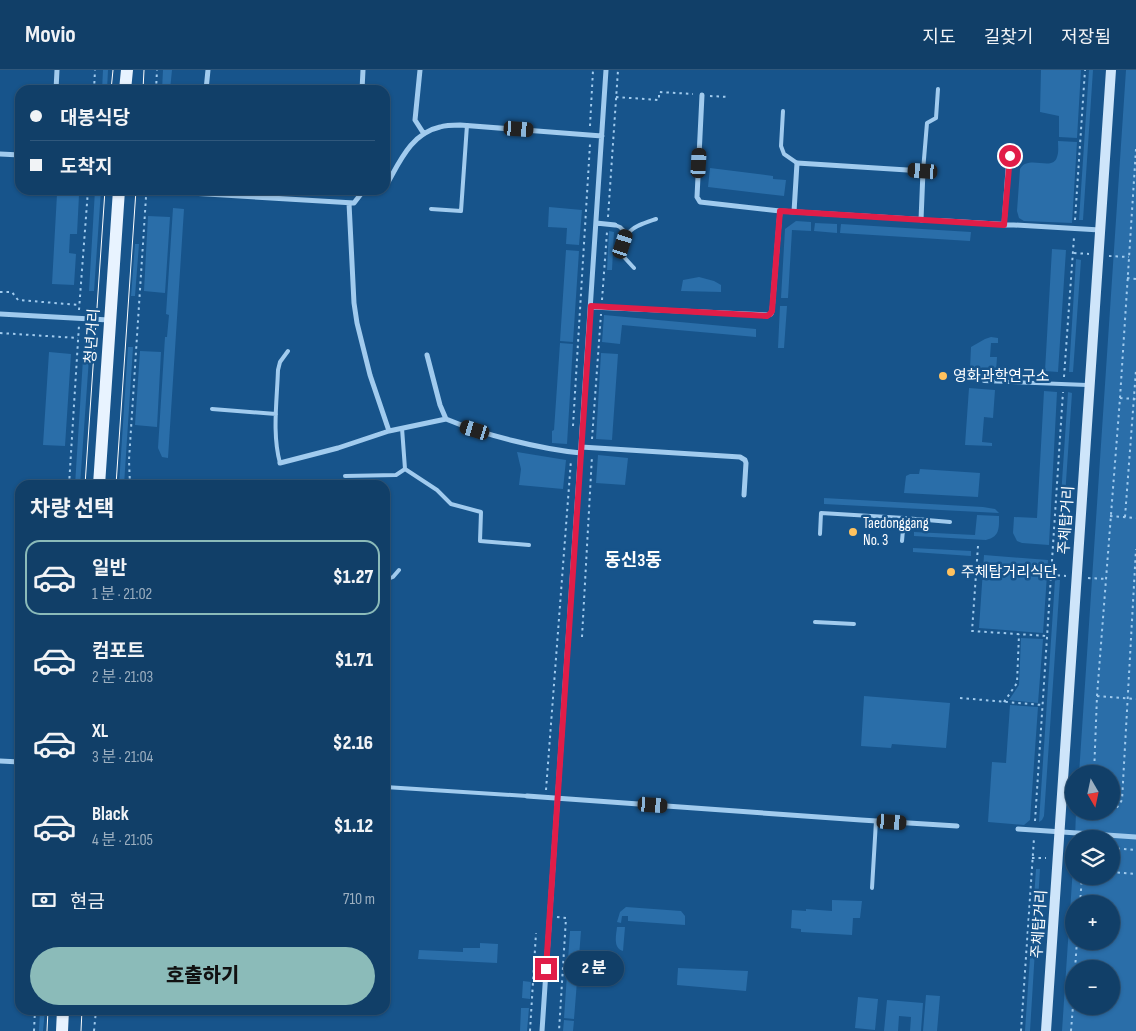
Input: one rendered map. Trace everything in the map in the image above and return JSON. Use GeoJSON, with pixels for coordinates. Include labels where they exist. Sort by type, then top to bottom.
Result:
{"type":"FeatureCollection","features":[{"type":"Feature","properties":{"kind":"main road"},"geometry":{"type":"LineString","coordinates":[[126,85],[127,70]]}},
{"type":"Feature","properties":{"kind":"main road","name":"주체탑거리"},"geometry":{"type":"LineString","coordinates":[[1046,1031],[1111,70]]}},
{"type":"Feature","properties":{"kind":"main road","name":"청년거리"},"geometry":{"type":"LineString","coordinates":[[99,480],[119,195]]}},
{"type":"Feature","properties":{"kind":"main road"},"geometry":{"type":"LineString","coordinates":[[62,1031],[63,1015]]}},
{"type":"Feature","properties":{"kind":"street"},"geometry":{"type":"LineString","coordinates":[[56,85],[57,70]]}},
{"type":"Feature","properties":{"kind":"street"},"geometry":{"type":"LineString","coordinates":[[206,85],[208,70]]}},
{"type":"Feature","properties":{"kind":"street"},"geometry":{"type":"LineString","coordinates":[[362,85],[363,70]]}},
{"type":"Feature","properties":{"kind":"street"},"geometry":{"type":"LineString","coordinates":[[420,70],[415,120],[424,134]]}},
{"type":"Feature","properties":{"kind":"street"},"geometry":{"type":"LineString","coordinates":[[542,1031],[606,70]]}},
{"type":"Feature","properties":{"kind":"street"},"geometry":{"type":"LineString","coordinates":[[702,95],[697,197],[700,202],[794,212],[1100,230]]}},
{"type":"Feature","properties":{"kind":"street"},"geometry":{"type":"LineString","coordinates":[[390,179],[404,153],[424,134],[439,127],[466,125],[602,136]]}},
{"type":"Feature","properties":{"kind":"street"},"geometry":{"type":"LineString","coordinates":[[0,154],[15,155]]}},
{"type":"Feature","properties":{"kind":"street"},"geometry":{"type":"LineString","coordinates":[[1004,225],[1010,156]]}},
{"type":"Feature","properties":{"kind":"street"},"geometry":{"type":"LineString","coordinates":[[794,212],[797,163],[923,171],[921,220]]}},
{"type":"Feature","properties":{"kind":"street"},"geometry":{"type":"LineString","coordinates":[[225,195],[349,203],[354,203],[360,195]]}},
{"type":"Feature","properties":{"kind":"street"},"geometry":{"type":"LineString","coordinates":[[349,203],[354,303],[357,323],[370,375],[389,431]]}},
{"type":"Feature","properties":{"kind":"street"},"geometry":{"type":"LineString","coordinates":[[591,306],[767,316],[772,311],[780,211]]}},
{"type":"Feature","properties":{"kind":"street"},"geometry":{"type":"LineString","coordinates":[[596,224],[615,225]]}},
{"type":"Feature","properties":{"kind":"street"},"geometry":{"type":"LineString","coordinates":[[0,314],[110,320]]}},
{"type":"Feature","properties":{"kind":"street"},"geometry":{"type":"LineString","coordinates":[[427,355],[440,405],[446,419]]}},
{"type":"Feature","properties":{"kind":"street"},"geometry":{"type":"LineString","coordinates":[[280,463],[338,448],[389,431],[446,419],[490,434],[571,452],[592,448],[740,457],[746,463],[744,495]]}},
{"type":"Feature","properties":{"kind":"street"},"geometry":{"type":"LineString","coordinates":[[0,761],[15,762]]}},
{"type":"Feature","properties":{"kind":"street"},"geometry":{"type":"LineString","coordinates":[[527,796],[957,826]]}},
{"type":"Feature","properties":{"kind":"street"},"geometry":{"type":"LineString","coordinates":[[1018,829],[1136,837]]}},
{"type":"Feature","properties":{"kind":"lane"},"geometry":{"type":"LineString","coordinates":[[923,171],[927,123],[936,118],[938,89]]}},
{"type":"Feature","properties":{"kind":"lane"},"geometry":{"type":"LineString","coordinates":[[783,111],[781,146],[784,154],[797,163]]}},
{"type":"Feature","properties":{"kind":"lane"},"geometry":{"type":"LineString","coordinates":[[431,209],[461,211],[466,125]]}},
{"type":"Feature","properties":{"kind":"lane"},"geometry":{"type":"LineString","coordinates":[[634,268],[623,256],[623,244],[626,233],[636,226],[656,219]]}},
{"type":"Feature","properties":{"kind":"lane"},"geometry":{"type":"LineString","coordinates":[[615,225],[626,233]]}},
{"type":"Feature","properties":{"kind":"lane"},"geometry":{"type":"LineString","coordinates":[[280,463],[277,451],[276,414],[278,370],[280,362],[288,351]]}},
{"type":"Feature","properties":{"kind":"lane"},"geometry":{"type":"LineString","coordinates":[[984,380],[1090,386]]}},
{"type":"Feature","properties":{"kind":"lane"},"geometry":{"type":"LineString","coordinates":[[212,409],[276,414]]}},
{"type":"Feature","properties":{"kind":"lane"},"geometry":{"type":"LineString","coordinates":[[402,428],[405,469]]}},
{"type":"Feature","properties":{"kind":"lane"},"geometry":{"type":"LineString","coordinates":[[345,476],[396,476],[405,469]]}},
{"type":"Feature","properties":{"kind":"lane"},"geometry":{"type":"LineString","coordinates":[[405,469],[437,490],[451,504],[481,512],[480,541],[529,545]]}},
{"type":"Feature","properties":{"kind":"lane"},"geometry":{"type":"LineString","coordinates":[[820,534],[821,513],[950,522]]}},
{"type":"Feature","properties":{"kind":"lane"},"geometry":{"type":"LineString","coordinates":[[902,541],[904,518]]}},
{"type":"Feature","properties":{"kind":"lane"},"geometry":{"type":"LineString","coordinates":[[390,578],[399,570]]}},
{"type":"Feature","properties":{"kind":"lane"},"geometry":{"type":"LineString","coordinates":[[815,622],[854,624]]}},
{"type":"Feature","properties":{"kind":"lane"},"geometry":{"type":"LineString","coordinates":[[390,787],[527,796]]}},
{"type":"Feature","properties":{"kind":"lane"},"geometry":{"type":"LineString","coordinates":[[872,888],[876,821]]}},
{"type":"Feature","properties":{"kind":"path"},"geometry":{"type":"LineString","coordinates":[[94,85],[95,70]]}},
{"type":"Feature","properties":{"kind":"path"},"geometry":{"type":"LineString","coordinates":[[156,85],[157,70]]}},
{"type":"Feature","properties":{"kind":"path"},"geometry":{"type":"LineString","coordinates":[[572,433],[590,150],[593,70]]}},
{"type":"Feature","properties":{"kind":"path"},"geometry":{"type":"LineString","coordinates":[[582,636],[592,448],[618,70]]}},
{"type":"Feature","properties":{"kind":"path"},"geometry":{"type":"LineString","coordinates":[[1021,1031],[1085,70]]}},
{"type":"Feature","properties":{"kind":"path"},"geometry":{"type":"LineString","coordinates":[[616,97],[659,100],[659,92],[728,97]]}},
{"type":"Feature","properties":{"kind":"path"},"geometry":{"type":"LineString","coordinates":[[1094,765],[1097,696],[1120,398],[1136,149]]}},
{"type":"Feature","properties":{"kind":"path"},"geometry":{"type":"LineString","coordinates":[[69,480],[88,195]]}},
{"type":"Feature","properties":{"kind":"path"},"geometry":{"type":"LineString","coordinates":[[130,480],[129,460],[147,195]]}},
{"type":"Feature","properties":{"kind":"path"},"geometry":{"type":"LineString","coordinates":[[1127,278],[1136,279]]}},
{"type":"Feature","properties":{"kind":"path"},"geometry":{"type":"LineString","coordinates":[[0,292],[12,292],[18,300],[80,306]]}},
{"type":"Feature","properties":{"kind":"path"},"geometry":{"type":"LineString","coordinates":[[0,334],[78,338]]}},
{"type":"Feature","properties":{"kind":"path"},"geometry":{"type":"LineString","coordinates":[[1125,517],[1136,370]]}},
{"type":"Feature","properties":{"kind":"path"},"geometry":{"type":"LineString","coordinates":[[1120,398],[1135,399]]}},
{"type":"Feature","properties":{"kind":"path"},"geometry":{"type":"LineString","coordinates":[[545,797],[571,452]]}},
{"type":"Feature","properties":{"kind":"path"},"geometry":{"type":"LineString","coordinates":[[1110,516],[1136,518]]}},
{"type":"Feature","properties":{"kind":"path"},"geometry":{"type":"LineString","coordinates":[[978,546],[972,631],[1047,636]]}},
{"type":"Feature","properties":{"kind":"path"},"geometry":{"type":"LineString","coordinates":[[1120,803],[1122,800],[1136,549]]}},
{"type":"Feature","properties":{"kind":"path"},"geometry":{"type":"LineString","coordinates":[[1004,702],[1017,683],[1019,634]]}},
{"type":"Feature","properties":{"kind":"path"},"geometry":{"type":"LineString","coordinates":[[1097,696],[1136,699]]}},
{"type":"Feature","properties":{"kind":"path"},"geometry":{"type":"LineString","coordinates":[[960,698],[1042,705]]}},
{"type":"Feature","properties":{"kind":"path"},"geometry":{"type":"LineString","coordinates":[[1120,849],[1136,850]]}},
{"type":"Feature","properties":{"kind":"path"},"geometry":{"type":"LineString","coordinates":[[1120,873],[1136,874]]}},
{"type":"Feature","properties":{"kind":"path"},"geometry":{"type":"LineString","coordinates":[[559,1031],[566,918]]}},
{"type":"Feature","properties":{"kind":"path"},"geometry":{"type":"LineString","coordinates":[[530,1031],[536,933]]}},
{"type":"Feature","properties":{"kind":"path"},"geometry":{"type":"LineString","coordinates":[[34,1031],[35,1015]]}},
{"type":"Feature","properties":{"kind":"path"},"geometry":{"type":"LineString","coordinates":[[94,1031],[96,1015]]}},
{"type":"Feature","properties":{"kind":"path"},"geometry":{"type":"LineString","coordinates":[[1071,1031],[1072,1015]]}},
{"type":"Feature","properties":{"kind":"shaded area"},"geometry":{"type":"Polygon","coordinates":[[[103,70],[108,70],[107,85],[102,85],[103,70]]]}},
{"type":"Feature","properties":{"kind":"shaded area"},"geometry":{"type":"Polygon","coordinates":[[[163,70],[172,70],[170,85],[162,85],[163,70]]]}},
{"type":"Feature","properties":{"kind":"shaded area"},"geometry":{"type":"Polygon","coordinates":[[[1041,70],[1081,70],[1077,138],[1059,137],[1059,116],[1040,112],[1041,70]]]}},
{"type":"Feature","properties":{"kind":"shaded area"},"geometry":{"type":"Polygon","coordinates":[[[1089,70],[1093,70],[1083,220],[1079,220],[1089,70]]]}},
{"type":"Feature","properties":{"kind":"shaded area"},"geometry":{"type":"Polygon","coordinates":[[[1126,70],[1136,70],[1136,1031],[1062,1031],[1065,986],[1065,1015],[1120,1015],[1120,960],[1067,960],[1067,950],[1120,950],[1120,895],[1071,895],[1072,885],[1120,885],[1120,830],[1075,830],[1076,820],[1120,820],[1120,765],[1080,765],[1126,70]]]}},
{"type":"Feature","properties":{"kind":"shaded area"},"geometry":{"type":"Polygon","coordinates":[[[1058,141],[1077,142],[1072,223],[1024,221],[1019,218],[1017,211],[1020,169],[1029,163],[1051,163],[1055,161],[1058,153],[1058,141]]]}},
{"type":"Feature","properties":{"kind":"shaded area"},"geometry":{"type":"Polygon","coordinates":[[[710,168],[773,176],[773,179],[786,180],[784,196],[708,187],[710,168]]]}},
{"type":"Feature","properties":{"kind":"shaded area"},"geometry":{"type":"Polygon","coordinates":[[[57,195],[79,195],[77,234],[70,234],[69,253],[76,254],[74,285],[52,284],[57,195]]]}},
{"type":"Feature","properties":{"kind":"shaded area"},"geometry":{"type":"Polygon","coordinates":[[[95,195],[101,195],[94,291],[89,291],[95,195]]]}},
{"type":"Feature","properties":{"kind":"shaded area"},"geometry":{"type":"Polygon","coordinates":[[[549,207],[582,210],[579,245],[566,244],[567,228],[548,227],[549,207]]]}},
{"type":"Feature","properties":{"kind":"shaded area"},"geometry":{"type":"Polygon","coordinates":[[[173,208],[184,209],[168,458],[162,457],[158,448],[165,337],[167,337],[169,315],[166,314],[173,208]]]}},
{"type":"Feature","properties":{"kind":"shaded area"},"geometry":{"type":"Polygon","coordinates":[[[148,216],[170,217],[165,293],[144,291],[148,216]]]}},
{"type":"Feature","properties":{"kind":"shaded area"},"geometry":{"type":"Polygon","coordinates":[[[796,221],[811,222],[811,231],[792,230],[788,298],[781,298],[785,229],[796,221]]]}},
{"type":"Feature","properties":{"kind":"shaded area"},"geometry":{"type":"Polygon","coordinates":[[[815,223],[837,224],[837,233],[814,231],[815,223]]]}},
{"type":"Feature","properties":{"kind":"shaded area"},"geometry":{"type":"Polygon","coordinates":[[[841,224],[971,232],[970,241],[840,233],[841,224]]]}},
{"type":"Feature","properties":{"kind":"shaded area"},"geometry":{"type":"Polygon","coordinates":[[[609,231],[614,232],[612,270],[607,270],[609,231]]]}},
{"type":"Feature","properties":{"kind":"shaded area"},"geometry":{"type":"Polygon","coordinates":[[[135,244],[139,244],[135,296],[131,296],[135,244]]]}},
{"type":"Feature","properties":{"kind":"shaded area"},"geometry":{"type":"Polygon","coordinates":[[[1052,249],[1066,250],[1058,372],[1045,371],[1052,249]]]}},
{"type":"Feature","properties":{"kind":"shaded area"},"geometry":{"type":"Polygon","coordinates":[[[566,250],[579,251],[573,342],[560,341],[566,250]]]}},
{"type":"Feature","properties":{"kind":"shaded area"},"geometry":{"type":"Polygon","coordinates":[[[1076,259],[1081,260],[1073,372],[1069,372],[1076,259]]]}},
{"type":"Feature","properties":{"kind":"shaded area"},"geometry":{"type":"Polygon","coordinates":[[[699,277],[721,285],[721,292],[681,291],[683,280],[699,277]]]}},
{"type":"Feature","properties":{"kind":"shaded area"},"geometry":{"type":"Polygon","coordinates":[[[780,306],[787,306],[784,348],[778,348],[780,306]]]}},
{"type":"Feature","properties":{"kind":"shaded area"},"geometry":{"type":"Polygon","coordinates":[[[604,315],[756,329],[756,337],[622,325],[620,344],[602,342],[604,315]]]}},
{"type":"Feature","properties":{"kind":"shaded area"},"geometry":{"type":"Polygon","coordinates":[[[991,337],[998,338],[998,343],[991,343],[990,357],[997,357],[996,371],[970,369],[971,347],[991,337]]]}},
{"type":"Feature","properties":{"kind":"shaded area"},"geometry":{"type":"Polygon","coordinates":[[[84,343],[90,344],[80,480],[75,480],[84,343]]]}},
{"type":"Feature","properties":{"kind":"shaded area"},"geometry":{"type":"Polygon","coordinates":[[[560,343],[573,344],[567,444],[552,443],[560,343]]]}},
{"type":"Feature","properties":{"kind":"shaded area"},"geometry":{"type":"Polygon","coordinates":[[[128,347],[133,347],[124,480],[119,480],[128,347]]]}},
{"type":"Feature","properties":{"kind":"shaded area"},"geometry":{"type":"Polygon","coordinates":[[[140,351],[161,352],[157,427],[135,425],[140,351]]]}},
{"type":"Feature","properties":{"kind":"shaded area"},"geometry":{"type":"Polygon","coordinates":[[[49,352],[71,354],[65,446],[43,445],[49,352]]]}},
{"type":"Feature","properties":{"kind":"shaded area"},"geometry":{"type":"Polygon","coordinates":[[[601,353],[618,354],[612,440],[596,439],[601,353]]]}},
{"type":"Feature","properties":{"kind":"shaded area"},"geometry":{"type":"Polygon","coordinates":[[[969,388],[995,390],[993,418],[984,417],[982,442],[992,443],[992,446],[965,445],[969,388]]]}},
{"type":"Feature","properties":{"kind":"shaded area"},"geometry":{"type":"Polygon","coordinates":[[[1044,391],[1057,392],[1049,545],[1022,543],[1017,541],[1013,533],[1014,517],[1037,518],[1044,391]]]}},
{"type":"Feature","properties":{"kind":"shaded area"},"geometry":{"type":"Polygon","coordinates":[[[1068,392],[1072,393],[1062,541],[1058,541],[1068,392]]]}},
{"type":"Feature","properties":{"kind":"shaded area"},"geometry":{"type":"Polygon","coordinates":[[[517,452],[566,460],[563,489],[519,485],[521,469],[517,452]]]}},
{"type":"Feature","properties":{"kind":"shaded area"},"geometry":{"type":"Polygon","coordinates":[[[598,455],[628,458],[625,485],[596,483],[598,455]]]}},
{"type":"Feature","properties":{"kind":"shaded area"},"geometry":{"type":"Polygon","coordinates":[[[920,469],[980,473],[978,497],[904,493],[906,476],[919,474],[920,469]]]}},
{"type":"Feature","properties":{"kind":"shaded area"},"geometry":{"type":"Polygon","coordinates":[[[824,498],[983,507],[995,509],[999,513],[824,504],[824,498]]]}},
{"type":"Feature","properties":{"kind":"shaded area"},"geometry":{"type":"Polygon","coordinates":[[[977,515],[999,516],[999,528],[994,537],[986,540],[914,536],[914,532],[975,535],[977,515]]]}},
{"type":"Feature","properties":{"kind":"shaded area"},"geometry":{"type":"Polygon","coordinates":[[[913,548],[971,551],[971,556],[913,552],[913,548]]]}},
{"type":"Feature","properties":{"kind":"shaded area"},"geometry":{"type":"Polygon","coordinates":[[[984,555],[1048,560],[1043,633],[979,628],[984,555]]]}},
{"type":"Feature","properties":{"kind":"shaded area"},"geometry":{"type":"Polygon","coordinates":[[[1055,580],[1060,580],[1044,816],[1039,822],[1055,580]]]}},
{"type":"Feature","properties":{"kind":"shaded area"},"geometry":{"type":"Polygon","coordinates":[[[1021,638],[1043,639],[1038,703],[1009,700],[1019,685],[1021,638]]]}},
{"type":"Feature","properties":{"kind":"shaded area"},"geometry":{"type":"Polygon","coordinates":[[[864,696],[950,703],[946,748],[892,744],[891,748],[861,746],[864,696]]]}},
{"type":"Feature","properties":{"kind":"shaded area"},"geometry":{"type":"Polygon","coordinates":[[[1010,705],[1038,707],[1030,820],[1024,825],[988,822],[992,762],[1006,763],[1010,705]]]}},
{"type":"Feature","properties":{"kind":"shaded area"},"geometry":{"type":"Polygon","coordinates":[[[1036,869],[1040,869],[1030,1031],[1025,1031],[1036,869]]]}},
{"type":"Feature","properties":{"kind":"shaded area"},"geometry":{"type":"Polygon","coordinates":[[[832,900],[862,901],[860,918],[853,918],[852,935],[801,932],[801,929],[791,928],[792,910],[832,911],[832,900]]]}},
{"type":"Feature","properties":{"kind":"shaded area"},"geometry":{"type":"Polygon","coordinates":[[[626,907],[681,911],[685,916],[685,925],[628,921],[628,916],[622,916],[621,923],[617,922],[620,912],[626,907]]]}},
{"type":"Feature","properties":{"kind":"shaded area"},"geometry":{"type":"Polygon","coordinates":[[[617,927],[625,927],[623,951],[616,944],[617,927]]]}},
{"type":"Feature","properties":{"kind":"shaded area"},"geometry":{"type":"Polygon","coordinates":[[[570,931],[581,931],[574,1019],[564,1018],[570,931]]]}},
{"type":"Feature","properties":{"kind":"shaded area"},"geometry":{"type":"Polygon","coordinates":[[[480,943],[498,944],[497,963],[418,959],[419,950],[463,952],[463,948],[480,948],[480,943]]]}},
{"type":"Feature","properties":{"kind":"shaded area"},"geometry":{"type":"Polygon","coordinates":[[[678,968],[748,971],[746,991],[677,985],[678,968]]]}},
{"type":"Feature","properties":{"kind":"shaded area"},"geometry":{"type":"Polygon","coordinates":[[[523,981],[531,982],[530,999],[522,998],[523,981]]]}},
{"type":"Feature","properties":{"kind":"shaded area"},"geometry":{"type":"Polygon","coordinates":[[[926,995],[940,996],[937,1031],[923,1031],[926,995]]]}},
{"type":"Feature","properties":{"kind":"shaded area"},"geometry":{"type":"Polygon","coordinates":[[[858,997],[878,999],[875,1030],[855,1028],[858,997]]]}},
{"type":"Feature","properties":{"kind":"shaded area"},"geometry":{"type":"Polygon","coordinates":[[[887,1000],[923,1003],[921,1031],[910,1031],[911,1017],[899,1016],[898,1031],[884,1031],[887,1000]]]}},
{"type":"Feature","properties":{"kind":"shaded area"},"geometry":{"type":"Polygon","coordinates":[[[521,1008],[529,1008],[527,1031],[520,1031],[521,1008]]]}},
{"type":"Feature","properties":{"kind":"shaded area"},"geometry":{"type":"Polygon","coordinates":[[[40,1015],[45,1015],[43,1031],[39,1031],[40,1015]]]}},
{"type":"Feature","properties":{"kind":"shaded area"},"geometry":{"type":"Polygon","coordinates":[[[564,1020],[574,1021],[573,1031],[563,1031],[564,1020]]]}},
{"type":"Feature","properties":{"kind":"tram line"},"geometry":{"type":"LineString","coordinates":[[112,85],[113,70]]}},
{"type":"Feature","properties":{"kind":"tram line"},"geometry":{"type":"LineString","coordinates":[[143,85],[144,70]]}},
{"type":"Feature","properties":{"kind":"tram line"},"geometry":{"type":"LineString","coordinates":[[85,480],[105,195]]}},
{"type":"Feature","properties":{"kind":"tram line"},"geometry":{"type":"LineString","coordinates":[[116,480],[136,195]]}},
{"type":"Feature","properties":{"kind":"tram line"},"geometry":{"type":"LineString","coordinates":[[47,1031],[48,1015]]}},
{"type":"Feature","properties":{"kind":"tram line"},"geometry":{"type":"LineString","coordinates":[[81,1031],[82,1015]]}},
{"type":"Feature","properties":{"kind":"place","name":"영화과학연구소"},"geometry":{"type":"Point","coordinates":[943,376]}},
{"type":"Feature","properties":{"kind":"place","name":"Taedonggang No. 3"},"geometry":{"type":"Point","coordinates":[853,532]}},
{"type":"Feature","properties":{"kind":"place","name":"주체탑거리식단"},"geometry":{"type":"Point","coordinates":[951,572]}},
{"type":"Feature","properties":{"kind":"district","name":"동신3동"},"geometry":{"type":"Point","coordinates":[633,560]}},
{"type":"Feature","properties":{"kind":"route"},"geometry":{"type":"LineString","coordinates":[[546,969],[591,306],[767,316],[772,311],[780,211],[1004,225],[1010,156]]}}]}
